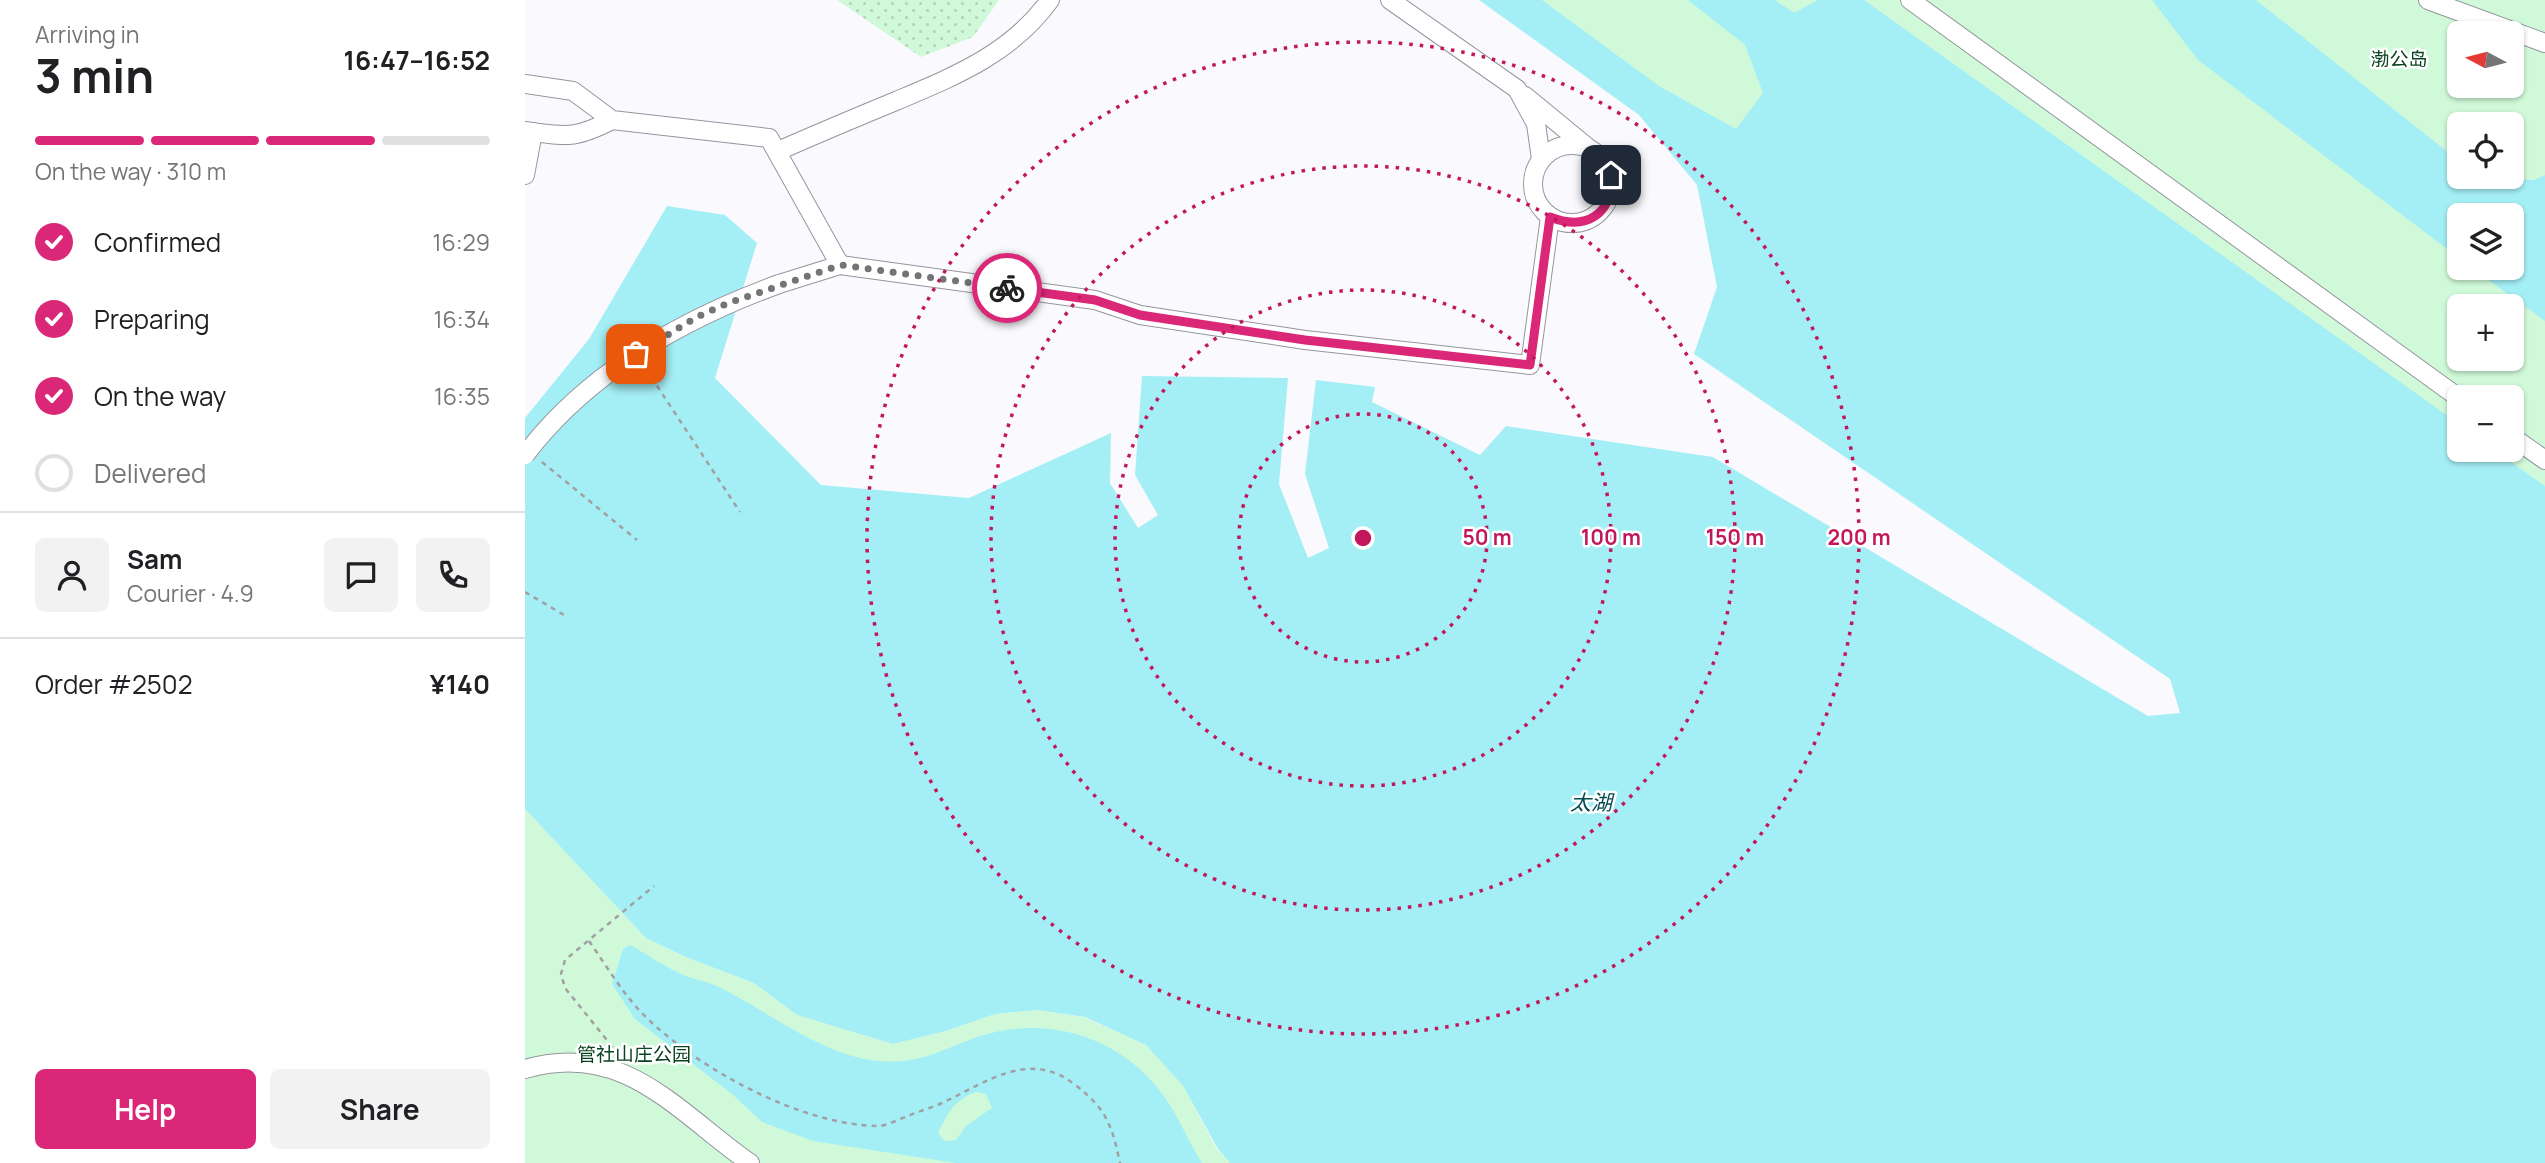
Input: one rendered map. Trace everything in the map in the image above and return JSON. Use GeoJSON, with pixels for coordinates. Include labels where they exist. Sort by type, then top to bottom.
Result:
{"type":"FeatureCollection","features":[{"type":"Feature","properties":{"kind":"street"},"geometry":{"type":"LineString","coordinates":[[778,151],[964,72],[1003,49],[1038,17],[1050,0]]}},
{"type":"Feature","properties":{"kind":"street"},"geometry":{"type":"LineString","coordinates":[[1390,0],[1517,89],[1599,155],[1611,175],[1608,201],[1597,215],[1585,221],[1564,222],[1550,217],[1536,197],[1533,184],[1541,159],[1536,124],[1517,89]]}},
{"type":"Feature","properties":{"kind":"street"},"geometry":{"type":"LineString","coordinates":[[1910,0],[2447,389]]}},
{"type":"Feature","properties":{"kind":"street"},"geometry":{"type":"LineString","coordinates":[[2428,0],[2545,43]]}},
{"type":"Feature","properties":{"kind":"street"},"geometry":{"type":"LineString","coordinates":[[525,84],[573,91],[612,120],[769,138],[841,265]]}},
{"type":"Feature","properties":{"kind":"street"},"geometry":{"type":"LineString","coordinates":[[525,175],[529,132],[564,137],[586,134],[612,120]]}},
{"type":"Feature","properties":{"kind":"street"},"geometry":{"type":"LineString","coordinates":[[1541,159],[1566,145],[1587,147]]}},
{"type":"Feature","properties":{"kind":"street"},"geometry":{"type":"LineString","coordinates":[[527,453],[578,399],[636,354],[697,317],[779,284],[841,265],[1095,300],[1140,315],[1305,340],[1530,365],[1550,217]]}},
{"type":"Feature","properties":{"kind":"street"},"geometry":{"type":"LineString","coordinates":[[2524,445],[2545,460]]}},
{"type":"Feature","properties":{"kind":"street"},"geometry":{"type":"LineString","coordinates":[[525,1069],[539,1065],[596,1062],[636,1078],[750,1163]]}},
{"type":"Feature","properties":{"kind":"path"},"geometry":{"type":"LineString","coordinates":[[636,354],[740,512]]}},
{"type":"Feature","properties":{"kind":"path"},"geometry":{"type":"LineString","coordinates":[[527,453],[637,540]]}},
{"type":"Feature","properties":{"kind":"path"},"geometry":{"type":"LineString","coordinates":[[525,592],[564,615]]}},
{"type":"Feature","properties":{"kind":"path"},"geometry":{"type":"LineString","coordinates":[[636,1078],[565,988],[561,974],[565,960],[654,886]]}},
{"type":"Feature","properties":{"kind":"path"},"geometry":{"type":"LineString","coordinates":[[589,941],[638,1009],[660,1030],[746,1087],[779,1104],[880,1126],[941,1104],[998,1075],[1022,1068],[1047,1069],[1067,1078],[1098,1102],[1113,1130],[1120,1163]]}},
{"type":"Feature","properties":{"kind":"green space"},"geometry":{"type":"Polygon","coordinates":[[[837,0],[999,0],[973,37],[921,57],[837,0]]]}},
{"type":"Feature","properties":{"kind":"green space"},"geometry":{"type":"Polygon","coordinates":[[[1524,0],[1843,0],[1739,141],[1524,0]]]}},
{"type":"Feature","properties":{"kind":"green space"},"geometry":{"type":"Polygon","coordinates":[[[1844,0],[2167,0],[2447,223],[2447,280],[2524,279],[2545,294],[2545,520],[2467,462],[2524,462],[2524,385],[2447,385],[2447,447],[1844,0]]]}},
{"type":"Feature","properties":{"kind":"green space","name":"渤公岛"},"geometry":{"type":"Polygon","coordinates":[[[2237,0],[2545,0],[2545,187],[2524,184],[2524,112],[2447,112],[2447,166],[2237,0]]]}},
{"type":"Feature","properties":{"kind":"green space","name":"管社山庄公园"},"geometry":{"type":"Polygon","coordinates":[[[525,809],[646,938],[688,958],[754,983],[797,1015],[893,1044],[946,1031],[995,1014],[1037,1010],[1084,1017],[1146,1045],[1183,1086],[1217,1149],[1230,1163],[525,1163],[525,809]]]}},
{"type":"Feature","properties":{"kind":"water","name":"太湖"},"geometry":{"type":"Polygon","coordinates":[[[1479,0],[1542,0],[1659,86],[1736,129],[1763,93],[1745,45],[1688,0],[1775,0],[1794,13],[1818,0],[1864,0],[2447,415],[2447,462],[2511,462],[2545,486],[2545,1163],[1230,1163],[1218,1149],[1183,1086],[1146,1045],[1085,1017],[1037,1010],[995,1014],[946,1031],[893,1044],[797,1015],[754,983],[688,958],[646,938],[525,809],[525,418],[589,339],[667,206],[725,215],[757,243],[715,378],[821,485],[969,498],[1111,433],[1110,483],[1138,528],[1158,515],[1135,475],[1142,376],[1288,378],[1279,484],[1308,558],[1329,548],[1305,474],[1316,380],[1375,387],[1372,402],[1480,455],[1506,426],[1713,457],[2148,716],[2180,713],[2170,679],[1694,354],[1717,287],[1697,185],[1639,115],[1479,0]]]}},
{"type":"Feature","properties":{"kind":"water"},"geometry":{"type":"Polygon","coordinates":[[[2152,0],[2256,0],[2447,151],[2447,189],[2524,189],[2524,180],[2534,180],[2545,175],[2545,321],[2524,306],[2524,294],[2508,294],[2489,280],[2524,280],[2524,203],[2447,203],[2447,249],[2198,60],[2152,0]]]}},
{"type":"Feature","properties":{"kind":"water"},"geometry":{"type":"Polygon","coordinates":[[[630,945],[681,974],[721,988],[817,1042],[857,1057],[894,1062],[922,1058],[984,1035],[1032,1028],[1078,1035],[1100,1043],[1121,1054],[1156,1086],[1202,1163],[956,1163],[813,1141],[762,1122],[732,1094],[635,1019],[612,984],[623,949],[630,945]],[[976,1092],[962,1099],[953,1108],[938,1133],[944,1141],[956,1140],[966,1126],[992,1108],[986,1094],[976,1092]]]}},
{"type":"Feature","properties":{"kind":"way so far"},"geometry":{"type":"LineString","coordinates":[[636,354],[697,317],[728,303],[841,265],[1007,288]]}},
{"type":"Feature","properties":{"kind":"route"},"geometry":{"type":"LineString","coordinates":[[1007,288],[1095,300],[1140,315],[1305,340],[1530,365],[1550,217],[1577,223],[1597,215],[1608,201],[1611,175]]}}]}
